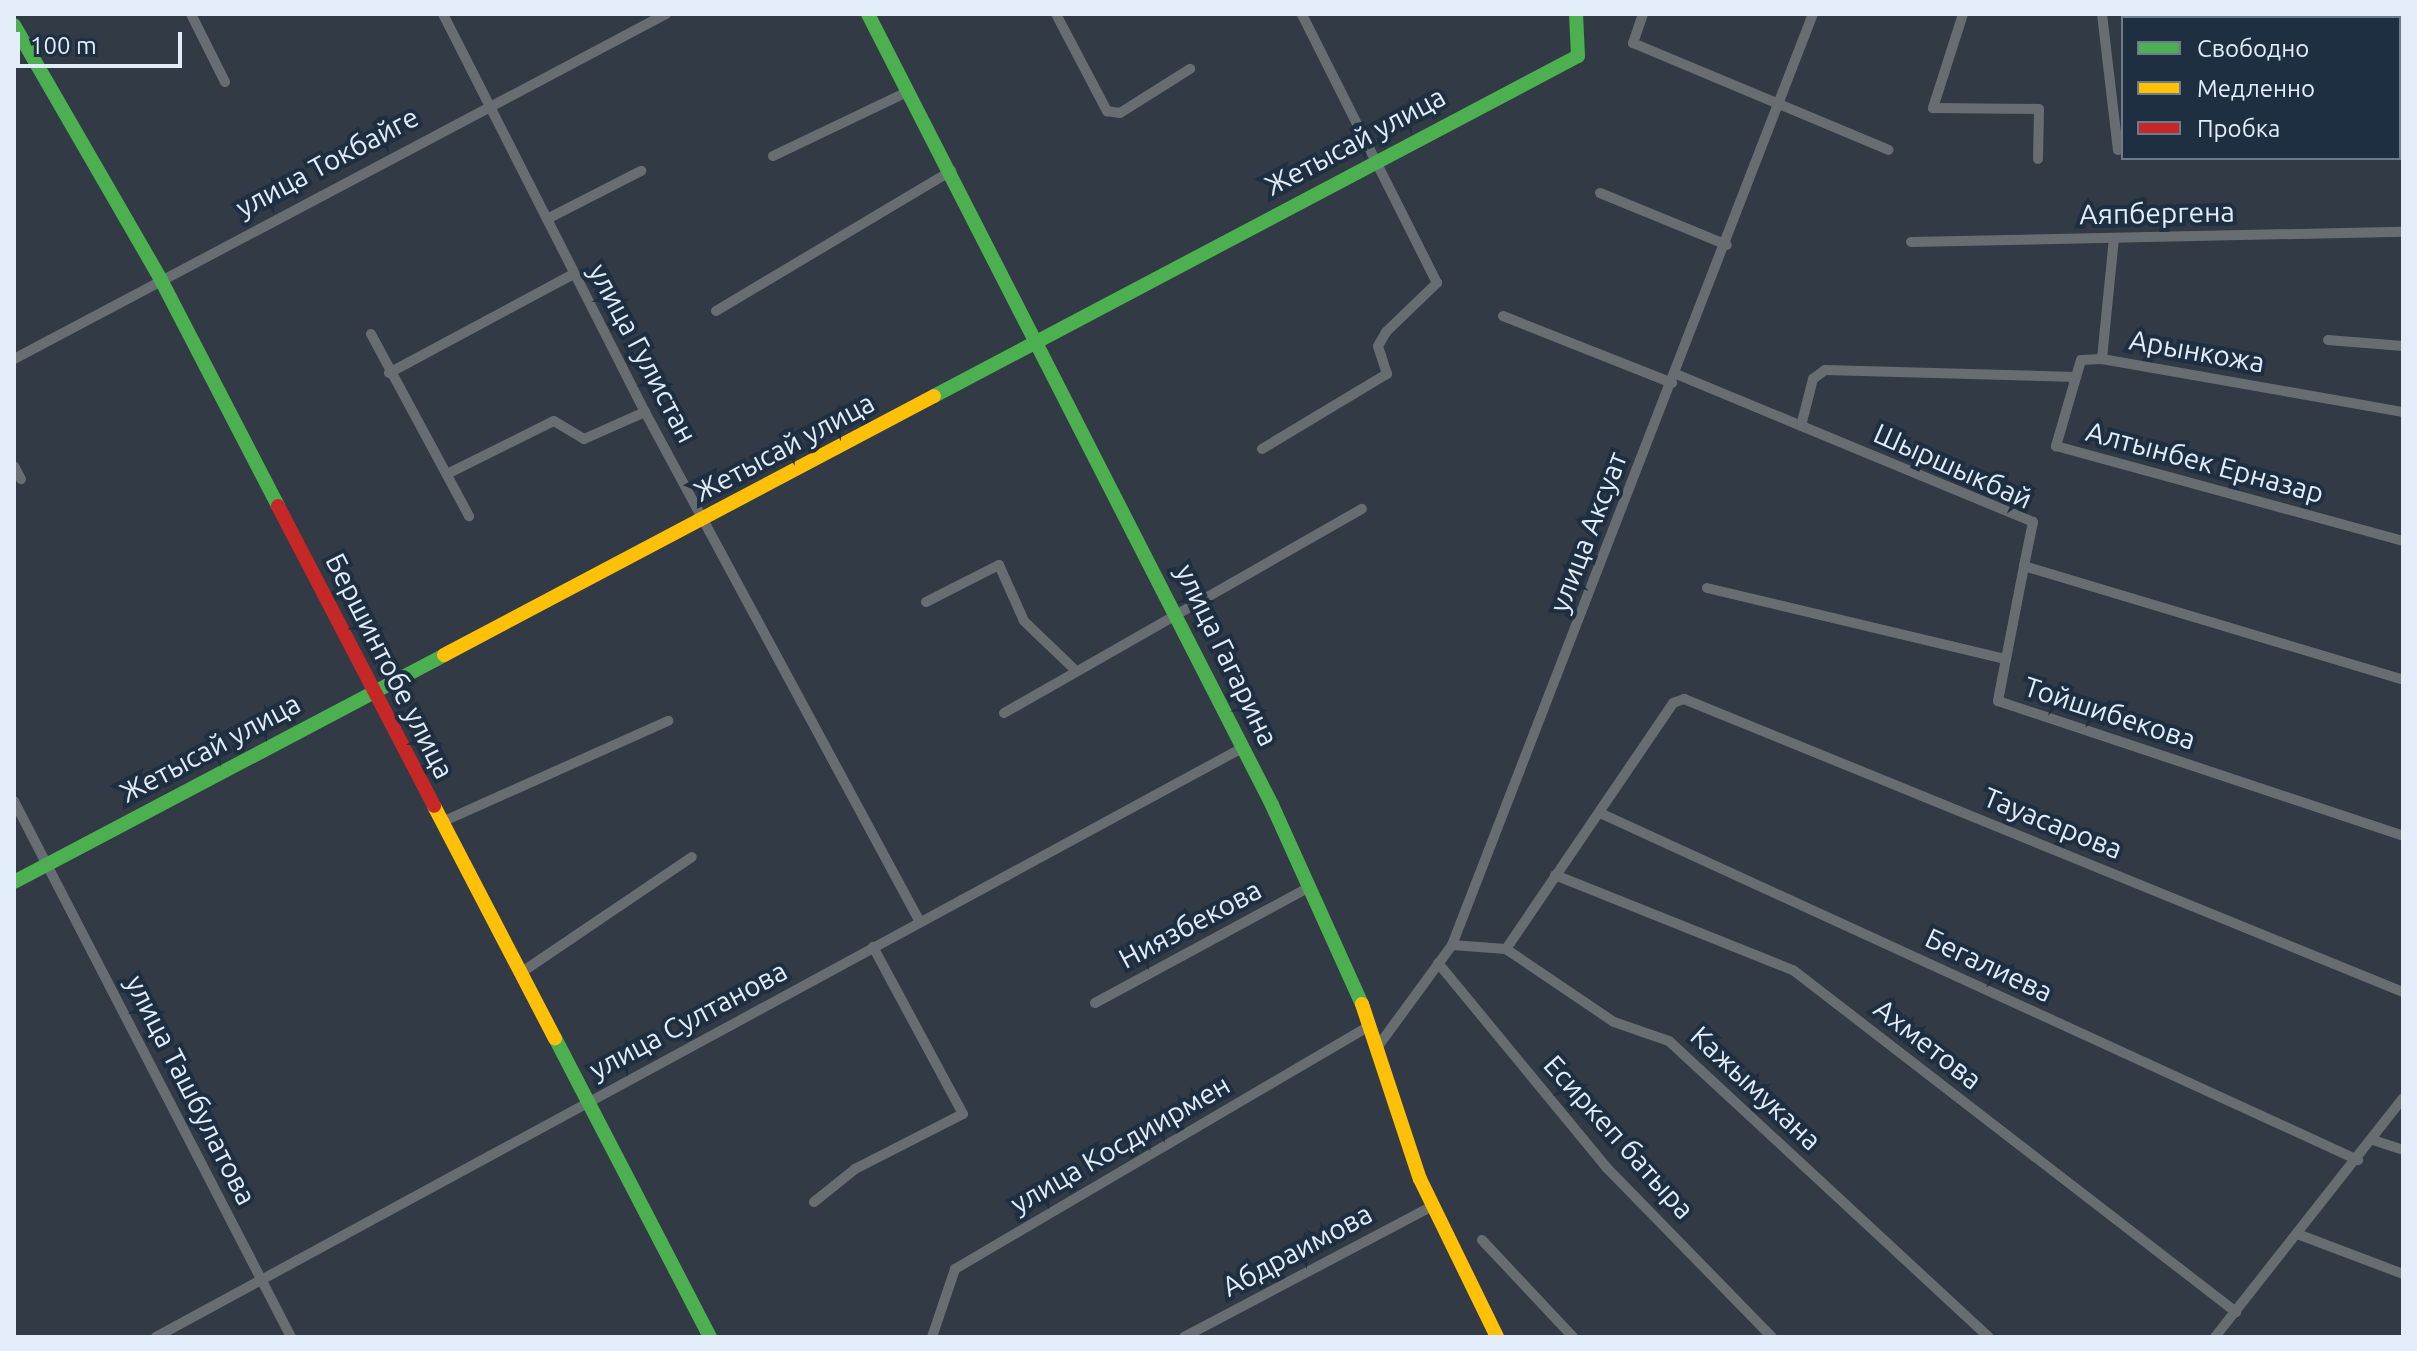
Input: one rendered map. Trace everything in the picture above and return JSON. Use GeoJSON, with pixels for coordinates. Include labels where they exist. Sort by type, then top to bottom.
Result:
{"type":"FeatureCollection","features":[{"type":"Feature","properties":{"kind":"street"},"geometry":{"type":"LineString","coordinates":[[191,14],[225,82]]}},
{"type":"Feature","properties":{"kind":"street","name":"улица Гулистан"},"geometry":{"type":"LineString","coordinates":[[443,14],[645,412],[920,922]]}},
{"type":"Feature","properties":{"kind":"street","name":"улица Токбайге"},"geometry":{"type":"LineString","coordinates":[[14,359],[490,103],[666,14]]}},
{"type":"Feature","properties":{"kind":"street","name":"улица Гагарина"},"geometry":{"type":"LineString","coordinates":[[868,14],[1244,747],[1371,1025],[1375,1051],[1432,1206],[1497,1337]]}},
{"type":"Feature","properties":{"kind":"street"},"geometry":{"type":"LineString","coordinates":[[1056,14],[1107,111],[1120,113],[1190,69]]}},
{"type":"Feature","properties":{"kind":"street"},"geometry":{"type":"LineString","coordinates":[[1262,449],[1387,374],[1378,346],[1386,332],[1437,283],[1302,14]]}},
{"type":"Feature","properties":{"kind":"street","name":"Жетысай улица"},"geometry":{"type":"LineString","coordinates":[[14,882],[373,689],[1038,343],[1375,158],[1578,56],[1576,14]]}},
{"type":"Feature","properties":{"kind":"street"},"geometry":{"type":"LineString","coordinates":[[1643,14],[1633,43],[1889,150]]}},
{"type":"Feature","properties":{"kind":"street","name":"улица Аксуат"},"geometry":{"type":"LineString","coordinates":[[1375,1051],[1452,945],[1727,245],[1813,14]]}},
{"type":"Feature","properties":{"kind":"street"},"geometry":{"type":"LineString","coordinates":[[1963,14],[1933,108],[2039,109],[2038,159]]}},
{"type":"Feature","properties":{"kind":"street"},"geometry":{"type":"LineString","coordinates":[[2102,14],[2118,150]]}},
{"type":"Feature","properties":{"kind":"street"},"geometry":{"type":"LineString","coordinates":[[2401,14],[2403,28]]}},
{"type":"Feature","properties":{"kind":"street","name":"Бершинтобе улица"},"geometry":{"type":"LineString","coordinates":[[14,25],[160,278],[710,1337]]}},
{"type":"Feature","properties":{"kind":"street"},"geometry":{"type":"LineString","coordinates":[[773,156],[907,92]]}},
{"type":"Feature","properties":{"kind":"street"},"geometry":{"type":"LineString","coordinates":[[547,219],[641,171]]}},
{"type":"Feature","properties":{"kind":"street"},"geometry":{"type":"LineString","coordinates":[[716,311],[951,171]]}},
{"type":"Feature","properties":{"kind":"street"},"geometry":{"type":"LineString","coordinates":[[1600,193],[1727,245]]}},
{"type":"Feature","properties":{"kind":"street","name":"Аяпбергена"},"geometry":{"type":"LineString","coordinates":[[1911,242],[2403,232]]}},
{"type":"Feature","properties":{"kind":"street","name":"Арынкожа"},"geometry":{"type":"LineString","coordinates":[[2114,238],[2102,359],[2403,412]]}},
{"type":"Feature","properties":{"kind":"street"},"geometry":{"type":"LineString","coordinates":[[389,373],[574,274]]}},
{"type":"Feature","properties":{"kind":"street","name":"Шыршыкбай"},"geometry":{"type":"LineString","coordinates":[[1503,316],[1801,426],[2033,522],[2024,566]]}},
{"type":"Feature","properties":{"kind":"street"},"geometry":{"type":"LineString","coordinates":[[371,334],[389,373],[469,516]]}},
{"type":"Feature","properties":{"kind":"street"},"geometry":{"type":"LineString","coordinates":[[2328,340],[2403,346]]}},
{"type":"Feature","properties":{"kind":"street","name":"Алтынбек Ерназар"},"geometry":{"type":"LineString","coordinates":[[2102,359],[2081,360],[2056,446],[2403,541]]}},
{"type":"Feature","properties":{"kind":"street"},"geometry":{"type":"LineString","coordinates":[[1801,426],[1813,379],[1825,370],[2076,377]]}},
{"type":"Feature","properties":{"kind":"street"},"geometry":{"type":"LineString","coordinates":[[447,474],[554,421],[584,439],[645,412]]}},
{"type":"Feature","properties":{"kind":"street"},"geometry":{"type":"LineString","coordinates":[[14,466],[21,479]]}},
{"type":"Feature","properties":{"kind":"street"},"geometry":{"type":"LineString","coordinates":[[1004,713],[1176,610],[1362,509]]}},
{"type":"Feature","properties":{"kind":"street"},"geometry":{"type":"LineString","coordinates":[[926,602],[999,565],[1024,621],[1074,669]]}},
{"type":"Feature","properties":{"kind":"street"},"geometry":{"type":"LineString","coordinates":[[2006,659],[2024,566],[2403,680]]}},
{"type":"Feature","properties":{"kind":"street","name":"Тойшибекова"},"geometry":{"type":"LineString","coordinates":[[1707,588],[2006,659],[1998,701],[2403,836]]}},
{"type":"Feature","properties":{"kind":"street","name":"Тауасарова"},"geometry":{"type":"LineString","coordinates":[[1600,813],[1673,703],[1684,699],[2403,992]]}},
{"type":"Feature","properties":{"kind":"street"},"geometry":{"type":"LineString","coordinates":[[442,822],[668,721]]}},
{"type":"Feature","properties":{"kind":"street","name":"улица Султанова"},"geometry":{"type":"LineString","coordinates":[[156,1337],[1244,747]]}},
{"type":"Feature","properties":{"kind":"street","name":"улица Ташбулатова"},"geometry":{"type":"LineString","coordinates":[[14,801],[50,865],[291,1337]]}},
{"type":"Feature","properties":{"kind":"street"},"geometry":{"type":"LineString","coordinates":[[1506,949],[1600,813]]}},
{"type":"Feature","properties":{"kind":"street","name":"Бегалиева"},"geometry":{"type":"LineString","coordinates":[[1600,813],[2358,1160]]}},
{"type":"Feature","properties":{"kind":"street"},"geometry":{"type":"LineString","coordinates":[[522,972],[692,857]]}},
{"type":"Feature","properties":{"kind":"street","name":"Ахметова"},"geometry":{"type":"LineString","coordinates":[[1555,875],[1793,970],[2236,1312]]}},
{"type":"Feature","properties":{"kind":"street","name":"Ниязбекова"},"geometry":{"type":"LineString","coordinates":[[1095,1003],[1308,888]]}},
{"type":"Feature","properties":{"kind":"street","name":"Кажымукана"},"geometry":{"type":"LineString","coordinates":[[1452,945],[1506,949],[1614,1022],[1669,1041],[1989,1337]]}},
{"type":"Feature","properties":{"kind":"street"},"geometry":{"type":"LineString","coordinates":[[814,1202],[855,1169],[963,1114],[873,947]]}},
{"type":"Feature","properties":{"kind":"street","name":"Есиркеп батыра"},"geometry":{"type":"LineString","coordinates":[[1438,963],[1607,1168],[1772,1337]]}},
{"type":"Feature","properties":{"kind":"street","name":"улица Косдиирмен"},"geometry":{"type":"LineString","coordinates":[[932,1337],[955,1269],[1371,1025]]}},
{"type":"Feature","properties":{"kind":"street"},"geometry":{"type":"LineString","coordinates":[[2215,1337],[2300,1235],[2403,1098]]}},
{"type":"Feature","properties":{"kind":"street"},"geometry":{"type":"LineString","coordinates":[[2373,1140],[2403,1150]]}},
{"type":"Feature","properties":{"kind":"street","name":"Абдраимова"},"geometry":{"type":"LineString","coordinates":[[1184,1337],[1432,1206]]}},
{"type":"Feature","properties":{"kind":"street"},"geometry":{"type":"LineString","coordinates":[[2300,1235],[2403,1274]]}},
{"type":"Feature","properties":{"kind":"street"},"geometry":{"type":"LineString","coordinates":[[1482,1240],[1573,1337]]}},
{"type":"Feature","properties":{"kind":"traffic: fast"},"geometry":{"type":"LineString","coordinates":[[868,14],[1272,805],[1362,1004]]}},
{"type":"Feature","properties":{"kind":"traffic: fast"},"geometry":{"type":"LineString","coordinates":[[934,396],[1578,56],[1576,14]]}},
{"type":"Feature","properties":{"kind":"traffic: fast"},"geometry":{"type":"LineString","coordinates":[[14,25],[160,278],[278,506]]}},
{"type":"Feature","properties":{"kind":"traffic: fast"},"geometry":{"type":"LineString","coordinates":[[14,882],[444,655]]}},
{"type":"Feature","properties":{"kind":"traffic: fast"},"geometry":{"type":"LineString","coordinates":[[555,1038],[710,1337]]}},
{"type":"Feature","properties":{"kind":"traffic: slow"},"geometry":{"type":"LineString","coordinates":[[444,655],[934,396]]}},
{"type":"Feature","properties":{"kind":"traffic: slow"},"geometry":{"type":"LineString","coordinates":[[434,806],[555,1038]]}},
{"type":"Feature","properties":{"kind":"traffic: slow"},"geometry":{"type":"LineString","coordinates":[[1362,1004],[1420,1179],[1497,1337]]}},
{"type":"Feature","properties":{"kind":"traffic: jam"},"geometry":{"type":"LineString","coordinates":[[278,506],[434,806]]}}]}
